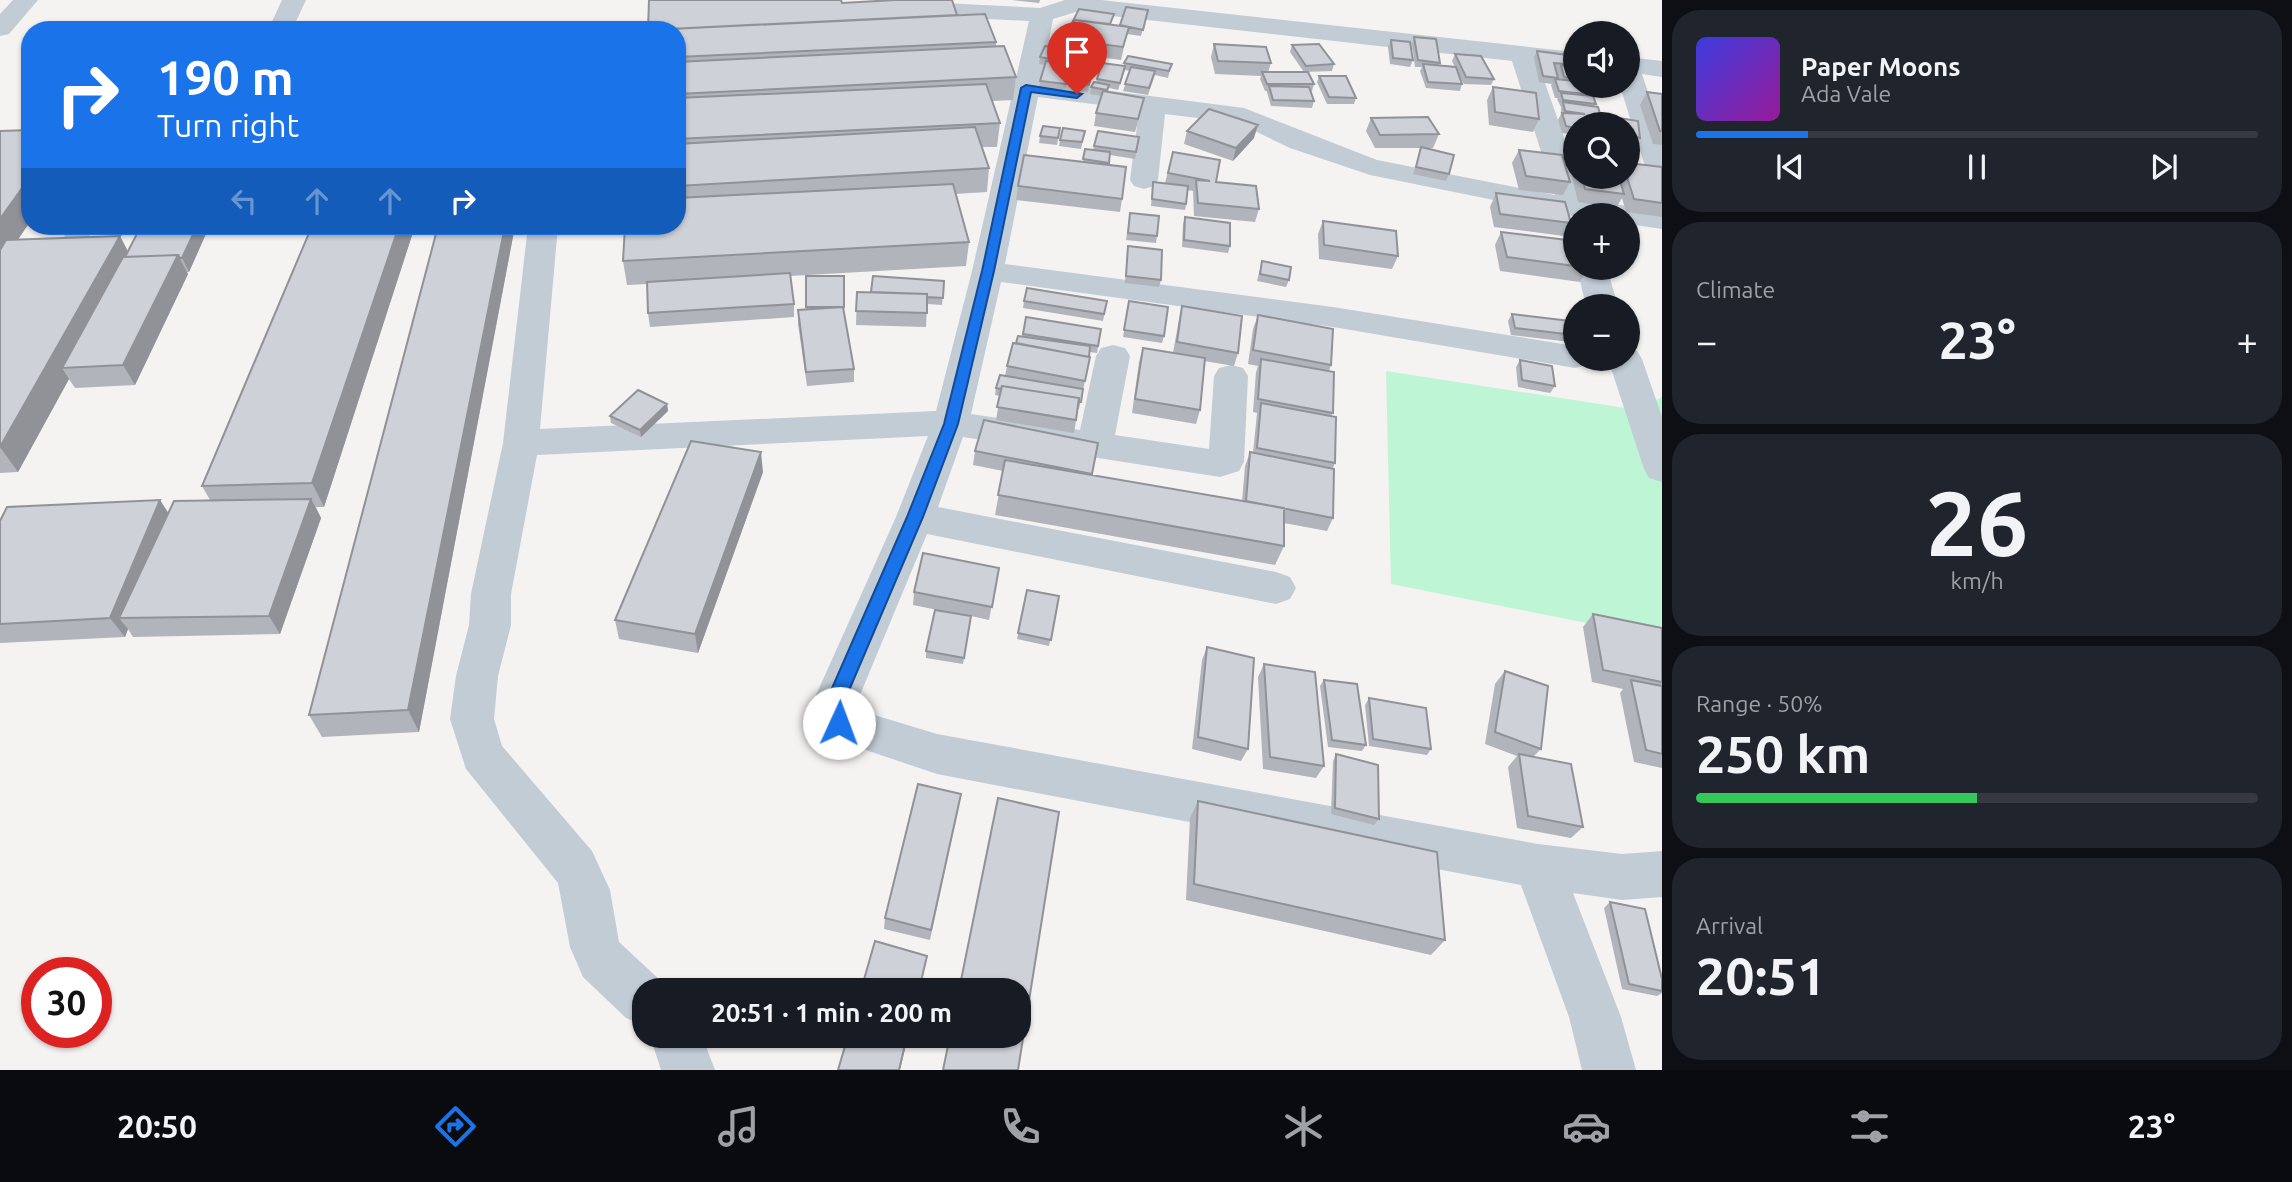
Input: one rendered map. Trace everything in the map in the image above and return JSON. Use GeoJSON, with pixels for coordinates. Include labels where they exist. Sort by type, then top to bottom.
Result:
{"type":"FeatureCollection","features":[{"type":"Feature","properties":{"kind":"street"},"geometry":{"type":"LineString","coordinates":[[0,29],[26,0]]}},
{"type":"Feature","properties":{"kind":"street"},"geometry":{"type":"LineString","coordinates":[[284,21],[294,0]]}},
{"type":"Feature","properties":{"kind":"street"},"geometry":{"type":"LineString","coordinates":[[878,6],[1070,7],[1563,59]]}},
{"type":"Feature","properties":{"kind":"street"},"geometry":{"type":"LineString","coordinates":[[1070,7],[1026,88],[988,271],[951,424],[915,517],[838,695],[836,710],[839,723],[937,754],[1250,810],[1538,866],[1622,877],[1662,874]]}},
{"type":"Feature","properties":{"kind":"street"},"geometry":{"type":"LineString","coordinates":[[1523,55],[1563,135]]}},
{"type":"Feature","properties":{"kind":"street"},"geometry":{"type":"LineString","coordinates":[[1640,66],[1662,69]]}},
{"type":"Feature","properties":{"kind":"street"},"geometry":{"type":"LineString","coordinates":[[1026,88],[1244,116],[1348,161],[1563,208]]}},
{"type":"Feature","properties":{"kind":"street"},"geometry":{"type":"LineString","coordinates":[[1636,98],[1652,155]]}},
{"type":"Feature","properties":{"kind":"street"},"geometry":{"type":"LineString","coordinates":[[1144,180],[1153,104]]}},
{"type":"Feature","properties":{"kind":"street"},"geometry":{"type":"LineString","coordinates":[[1640,218],[1662,220]]}},
{"type":"Feature","properties":{"kind":"street"},"geometry":{"type":"LineString","coordinates":[[542,235],[521,443],[491,594],[490,625],[477,676],[472,719],[482,755],[575,867],[586,890],[595,947],[601,959],[632,989]]}},
{"type":"Feature","properties":{"kind":"street"},"geometry":{"type":"LineString","coordinates":[[988,271],[1333,317],[1563,355]]}},
{"type":"Feature","properties":{"kind":"street"},"geometry":{"type":"LineString","coordinates":[[1095,445],[1113,356]]}},
{"type":"Feature","properties":{"kind":"street"},"geometry":{"type":"LineString","coordinates":[[1629,371],[1662,469]]}},
{"type":"Feature","properties":{"kind":"street"},"geometry":{"type":"LineString","coordinates":[[521,443],[951,424],[1211,464],[1226,462],[1231,376]]}},
{"type":"Feature","properties":{"kind":"street"},"geometry":{"type":"LineString","coordinates":[[915,517],[1276,588]]}},
{"type":"Feature","properties":{"kind":"street"},"geometry":{"type":"LineString","coordinates":[[1538,866],[1595,1017],[1609,1070]]}},
{"type":"Feature","properties":{"kind":"street"},"geometry":{"type":"LineString","coordinates":[[680,1048],[688,1070]]}},
{"type":"Feature","properties":{"kind":"green space"},"geometry":{"type":"Polygon","coordinates":[[[1386,371],[1638,410],[1662,397],[1662,638],[1391,584],[1386,371]]]}},
{"type":"Feature","properties":{"kind":"building"},"geometry":{"type":"Polygon","coordinates":[[[649,0],[841,0],[842,3],[952,0],[957,15],[686,28],[686,21],[648,21],[649,0]]]}},
{"type":"Feature","properties":{"kind":"building"},"geometry":{"type":"Polygon","coordinates":[[[1126,7],[1148,10],[1143,30],[1120,25],[1126,7]]]}},
{"type":"Feature","properties":{"kind":"building"},"geometry":{"type":"Polygon","coordinates":[[[1079,9],[1114,14],[1110,24],[1075,20],[1072,23],[1079,9]]]}},
{"type":"Feature","properties":{"kind":"building"},"geometry":{"type":"Polygon","coordinates":[[[985,14],[996,42],[686,57],[686,28],[985,14]]]}},
{"type":"Feature","properties":{"kind":"building"},"geometry":{"type":"Polygon","coordinates":[[[1075,20],[1129,27],[1123,47],[1068,40],[1075,20]]]}},
{"type":"Feature","properties":{"kind":"building"},"geometry":{"type":"Polygon","coordinates":[[[1414,37],[1436,39],[1440,63],[1418,60],[1414,37]]]}},
{"type":"Feature","properties":{"kind":"building"},"geometry":{"type":"Polygon","coordinates":[[[1391,40],[1410,42],[1413,60],[1393,58],[1391,40]]]}},
{"type":"Feature","properties":{"kind":"building"},"geometry":{"type":"Polygon","coordinates":[[[1214,44],[1266,47],[1271,63],[1218,61],[1214,44]]]}},
{"type":"Feature","properties":{"kind":"building"},"geometry":{"type":"Polygon","coordinates":[[[1319,44],[1334,64],[1306,66],[1292,45],[1319,44]]]}},
{"type":"Feature","properties":{"kind":"building"},"geometry":{"type":"Polygon","coordinates":[[[1004,46],[1016,77],[686,94],[686,62],[1004,46]]]}},
{"type":"Feature","properties":{"kind":"building"},"geometry":{"type":"Polygon","coordinates":[[[1045,46],[1077,51],[1072,63],[1040,57],[1045,46]]]}},
{"type":"Feature","properties":{"kind":"building"},"geometry":{"type":"Polygon","coordinates":[[[1537,51],[1563,54],[1563,64],[1554,63],[1558,78],[1543,76],[1537,51]]]}},
{"type":"Feature","properties":{"kind":"building"},"geometry":{"type":"Polygon","coordinates":[[[1455,54],[1481,56],[1494,79],[1466,77],[1455,54]]]}},
{"type":"Feature","properties":{"kind":"building"},"geometry":{"type":"Polygon","coordinates":[[[1128,56],[1172,64],[1169,71],[1124,63],[1128,56]]]}},
{"type":"Feature","properties":{"kind":"building"},"geometry":{"type":"Polygon","coordinates":[[[1080,59],[1095,60],[1089,85],[1074,83],[1080,59]]]}},
{"type":"Feature","properties":{"kind":"building"},"geometry":{"type":"Polygon","coordinates":[[[1046,61],[1072,65],[1066,84],[1040,81],[1046,61]]]}},
{"type":"Feature","properties":{"kind":"building"},"geometry":{"type":"Polygon","coordinates":[[[1102,63],[1125,66],[1120,83],[1097,79],[1102,63]]]}},
{"type":"Feature","properties":{"kind":"building"},"geometry":{"type":"Polygon","coordinates":[[[1423,64],[1456,67],[1462,84],[1428,82],[1423,64]]]}},
{"type":"Feature","properties":{"kind":"building"},"geometry":{"type":"Polygon","coordinates":[[[1131,67],[1155,71],[1149,88],[1125,84],[1131,67]]]}},
{"type":"Feature","properties":{"kind":"building"},"geometry":{"type":"Polygon","coordinates":[[[1262,72],[1308,72],[1314,84],[1267,84],[1262,72]]]}},
{"type":"Feature","properties":{"kind":"building"},"geometry":{"type":"Polygon","coordinates":[[[1319,76],[1346,76],[1356,98],[1329,97],[1319,76]]]}},
{"type":"Feature","properties":{"kind":"building"},"geometry":{"type":"Polygon","coordinates":[[[1555,79],[1563,80],[1563,91],[1559,91],[1555,79]]]}},
{"type":"Feature","properties":{"kind":"building"},"geometry":{"type":"Polygon","coordinates":[[[1094,82],[1109,85],[1107,90],[1091,87],[1094,82]]]}},
{"type":"Feature","properties":{"kind":"building"},"geometry":{"type":"Polygon","coordinates":[[[986,84],[1000,123],[686,139],[686,98],[986,84]]]}},
{"type":"Feature","properties":{"kind":"building"},"geometry":{"type":"Polygon","coordinates":[[[1269,86],[1309,87],[1314,101],[1273,100],[1269,86]]]}},
{"type":"Feature","properties":{"kind":"building"},"geometry":{"type":"Polygon","coordinates":[[[1493,87],[1536,93],[1539,119],[1495,112],[1493,87]]]}},
{"type":"Feature","properties":{"kind":"building"},"geometry":{"type":"Polygon","coordinates":[[[1103,91],[1144,98],[1138,119],[1096,113],[1103,91]]]}},
{"type":"Feature","properties":{"kind":"building"},"geometry":{"type":"Polygon","coordinates":[[[1647,92],[1662,94],[1662,131],[1660,131],[1647,92]]]}},
{"type":"Feature","properties":{"kind":"building"},"geometry":{"type":"Polygon","coordinates":[[[1561,93],[1563,98],[1594,98],[1596,104],[1563,100],[1561,93]]]}},
{"type":"Feature","properties":{"kind":"building"},"geometry":{"type":"Polygon","coordinates":[[[1563,102],[1598,107],[1599,112],[1572,112],[1565,111],[1563,102]]]}},
{"type":"Feature","properties":{"kind":"building"},"geometry":{"type":"Polygon","coordinates":[[[1209,109],[1258,125],[1236,148],[1187,131],[1209,109]]]}},
{"type":"Feature","properties":{"kind":"building"},"geometry":{"type":"Polygon","coordinates":[[[1428,117],[1439,134],[1380,135],[1371,118],[1428,117]]]}},
{"type":"Feature","properties":{"kind":"building"},"geometry":{"type":"Polygon","coordinates":[[[1043,126],[1060,128],[1058,138],[1040,136],[1043,126]]]}},
{"type":"Feature","properties":{"kind":"building"},"geometry":{"type":"Polygon","coordinates":[[[975,127],[989,168],[686,185],[686,143],[975,127]]]}},
{"type":"Feature","properties":{"kind":"building"},"geometry":{"type":"Polygon","coordinates":[[[1063,128],[1085,131],[1082,142],[1060,140],[1063,128]]]}},
{"type":"Feature","properties":{"kind":"building"},"geometry":{"type":"Polygon","coordinates":[[[21,130],[21,190],[0,219],[0,131],[21,130]]]}},
{"type":"Feature","properties":{"kind":"building"},"geometry":{"type":"Polygon","coordinates":[[[1098,131],[1139,137],[1136,152],[1094,146],[1098,131]]]}},
{"type":"Feature","properties":{"kind":"building"},"geometry":{"type":"Polygon","coordinates":[[[1421,147],[1454,155],[1449,174],[1416,167],[1421,147]]]}},
{"type":"Feature","properties":{"kind":"building"},"geometry":{"type":"Polygon","coordinates":[[[1085,149],[1110,152],[1109,163],[1083,159],[1085,149]]]}},
{"type":"Feature","properties":{"kind":"building"},"geometry":{"type":"Polygon","coordinates":[[[1519,150],[1562,155],[1563,181],[1526,176],[1519,150]]]}},
{"type":"Feature","properties":{"kind":"building"},"geometry":{"type":"Polygon","coordinates":[[[1173,152],[1220,160],[1216,182],[1256,186],[1259,209],[1198,203],[1196,180],[1210,181],[1168,173],[1173,152]]]}},
{"type":"Feature","properties":{"kind":"building"},"geometry":{"type":"Polygon","coordinates":[[[1024,155],[1126,167],[1122,199],[1018,186],[1024,155]]]}},
{"type":"Feature","properties":{"kind":"building"},"geometry":{"type":"Polygon","coordinates":[[[1640,164],[1662,167],[1662,203],[1634,199],[1631,189],[1640,189],[1640,164]]]}},
{"type":"Feature","properties":{"kind":"building"},"geometry":{"type":"Polygon","coordinates":[[[1153,182],[1188,186],[1186,204],[1152,199],[1153,182]]]}},
{"type":"Feature","properties":{"kind":"building"},"geometry":{"type":"Polygon","coordinates":[[[953,184],[969,242],[623,261],[624,235],[686,235],[686,198],[953,184]]]}},
{"type":"Feature","properties":{"kind":"building"},"geometry":{"type":"Polygon","coordinates":[[[1585,189],[1623,189],[1624,194],[1585,189]]]}},
{"type":"Feature","properties":{"kind":"building"},"geometry":{"type":"Polygon","coordinates":[[[1496,193],[1565,203],[1563,203],[1563,222],[1500,214],[1496,193]]]}},
{"type":"Feature","properties":{"kind":"building"},"geometry":{"type":"Polygon","coordinates":[[[1130,213],[1159,216],[1157,236],[1128,233],[1130,213]]]}},
{"type":"Feature","properties":{"kind":"building"},"geometry":{"type":"Polygon","coordinates":[[[1185,217],[1230,223],[1230,246],[1184,240],[1185,217]]]}},
{"type":"Feature","properties":{"kind":"building"},"geometry":{"type":"Polygon","coordinates":[[[1323,221],[1396,231],[1398,256],[1324,245],[1323,221]]]}},
{"type":"Feature","properties":{"kind":"building"},"geometry":{"type":"Polygon","coordinates":[[[1501,232],[1563,240],[1563,264],[1507,257],[1501,232]]]}},
{"type":"Feature","properties":{"kind":"building"},"geometry":{"type":"Polygon","coordinates":[[[136,235],[193,235],[182,258],[178,255],[125,257],[136,235]]]}},
{"type":"Feature","properties":{"kind":"building"},"geometry":{"type":"Polygon","coordinates":[[[308,235],[396,235],[312,483],[202,486],[308,235]]]}},
{"type":"Feature","properties":{"kind":"building"},"geometry":{"type":"Polygon","coordinates":[[[436,235],[503,235],[408,710],[309,715],[436,235]]]}},
{"type":"Feature","properties":{"kind":"building"},"geometry":{"type":"Polygon","coordinates":[[[120,236],[0,447],[0,250],[6,240],[120,236]]]}},
{"type":"Feature","properties":{"kind":"building"},"geometry":{"type":"Polygon","coordinates":[[[1128,246],[1162,250],[1161,280],[1126,276],[1128,246]]]}},
{"type":"Feature","properties":{"kind":"building"},"geometry":{"type":"Polygon","coordinates":[[[178,255],[123,365],[62,368],[123,257],[178,255]]]}},
{"type":"Feature","properties":{"kind":"building"},"geometry":{"type":"Polygon","coordinates":[[[1262,261],[1291,267],[1289,280],[1260,274],[1262,261]]]}},
{"type":"Feature","properties":{"kind":"building"},"geometry":{"type":"Polygon","coordinates":[[[790,273],[794,304],[648,313],[647,282],[790,273]]]}},
{"type":"Feature","properties":{"kind":"building"},"geometry":{"type":"Polygon","coordinates":[[[806,276],[844,276],[844,307],[806,307],[806,276]]]}},
{"type":"Feature","properties":{"kind":"building"},"geometry":{"type":"Polygon","coordinates":[[[873,276],[944,281],[943,298],[927,297],[927,294],[871,292],[873,276]]]}},
{"type":"Feature","properties":{"kind":"building"},"geometry":{"type":"Polygon","coordinates":[[[1027,288],[1107,301],[1104,314],[1024,301],[1027,288]]]}},
{"type":"Feature","properties":{"kind":"building"},"geometry":{"type":"Polygon","coordinates":[[[857,292],[927,294],[927,313],[856,311],[857,292]]]}},
{"type":"Feature","properties":{"kind":"building"},"geometry":{"type":"Polygon","coordinates":[[[1129,301],[1168,307],[1164,336],[1124,330],[1129,301]]]}},
{"type":"Feature","properties":{"kind":"building"},"geometry":{"type":"Polygon","coordinates":[[[1182,306],[1242,316],[1238,353],[1177,342],[1182,306]]]}},
{"type":"Feature","properties":{"kind":"building"},"geometry":{"type":"Polygon","coordinates":[[[843,307],[854,369],[806,372],[798,310],[843,307]]]}},
{"type":"Feature","properties":{"kind":"building"},"geometry":{"type":"Polygon","coordinates":[[[1512,314],[1563,320],[1563,334],[1515,328],[1512,314]]]}},
{"type":"Feature","properties":{"kind":"building"},"geometry":{"type":"Polygon","coordinates":[[[1258,315],[1333,329],[1331,365],[1253,350],[1258,315]]]}},
{"type":"Feature","properties":{"kind":"building"},"geometry":{"type":"Polygon","coordinates":[[[1026,317],[1101,329],[1098,346],[1023,334],[1026,317]]]}},
{"type":"Feature","properties":{"kind":"building"},"geometry":{"type":"Polygon","coordinates":[[[1018,336],[1090,346],[1089,357],[1016,343],[1018,336]]]}},
{"type":"Feature","properties":{"kind":"building"},"geometry":{"type":"Polygon","coordinates":[[[1013,343],[1090,357],[1085,381],[1007,366],[1013,343]]]}},
{"type":"Feature","properties":{"kind":"building"},"geometry":{"type":"Polygon","coordinates":[[[1143,348],[1205,358],[1200,410],[1135,399],[1143,348]]]}},
{"type":"Feature","properties":{"kind":"building"},"geometry":{"type":"Polygon","coordinates":[[[1261,359],[1334,372],[1333,413],[1258,399],[1261,359]]]}},
{"type":"Feature","properties":{"kind":"building"},"geometry":{"type":"Polygon","coordinates":[[[1520,360],[1552,366],[1555,386],[1522,380],[1520,360]]]}},
{"type":"Feature","properties":{"kind":"building"},"geometry":{"type":"Polygon","coordinates":[[[1000,375],[1083,389],[1081,402],[1079,398],[1002,386],[1001,389],[996,388],[1000,375]]]}},
{"type":"Feature","properties":{"kind":"building"},"geometry":{"type":"Polygon","coordinates":[[[1002,386],[1079,398],[1076,420],[997,407],[1002,386]]]}},
{"type":"Feature","properties":{"kind":"building"},"geometry":{"type":"Polygon","coordinates":[[[638,390],[667,404],[640,430],[610,416],[638,390]]]}},
{"type":"Feature","properties":{"kind":"building"},"geometry":{"type":"Polygon","coordinates":[[[1261,403],[1336,417],[1335,463],[1257,448],[1261,403]]]}},
{"type":"Feature","properties":{"kind":"building"},"geometry":{"type":"Polygon","coordinates":[[[984,420],[1098,443],[1092,474],[975,451],[984,420]]]}},
{"type":"Feature","properties":{"kind":"building"},"geometry":{"type":"Polygon","coordinates":[[[691,441],[761,452],[695,634],[615,620],[691,441]]]}},
{"type":"Feature","properties":{"kind":"building"},"geometry":{"type":"Polygon","coordinates":[[[1250,452],[1334,469],[1333,518],[1246,501],[1250,452]]]}},
{"type":"Feature","properties":{"kind":"building"},"geometry":{"type":"Polygon","coordinates":[[[1005,460],[1284,508],[1284,546],[998,495],[1005,460]]]}},
{"type":"Feature","properties":{"kind":"building"},"geometry":{"type":"Polygon","coordinates":[[[311,499],[269,616],[119,618],[174,501],[311,499]]]}},
{"type":"Feature","properties":{"kind":"building"},"geometry":{"type":"Polygon","coordinates":[[[160,500],[110,618],[0,624],[0,521],[7,507],[160,500]]]}},
{"type":"Feature","properties":{"kind":"building"},"geometry":{"type":"Polygon","coordinates":[[[923,553],[999,568],[992,607],[914,592],[923,553]]]}},
{"type":"Feature","properties":{"kind":"building"},"geometry":{"type":"Polygon","coordinates":[[[1027,590],[1059,596],[1051,640],[1018,633],[1027,590]]]}},
{"type":"Feature","properties":{"kind":"building"},"geometry":{"type":"Polygon","coordinates":[[[935,610],[971,616],[964,658],[926,651],[935,610]]]}},
{"type":"Feature","properties":{"kind":"building"},"geometry":{"type":"Polygon","coordinates":[[[1593,614],[1662,628],[1662,682],[1603,670],[1593,614]]]}},
{"type":"Feature","properties":{"kind":"building"},"geometry":{"type":"Polygon","coordinates":[[[1207,647],[1254,658],[1248,749],[1198,737],[1207,647]]]}},
{"type":"Feature","properties":{"kind":"building"},"geometry":{"type":"Polygon","coordinates":[[[1264,664],[1315,672],[1324,766],[1270,757],[1264,664]]]}},
{"type":"Feature","properties":{"kind":"building"},"geometry":{"type":"Polygon","coordinates":[[[1505,671],[1548,686],[1541,749],[1495,732],[1505,671]]]}},
{"type":"Feature","properties":{"kind":"building"},"geometry":{"type":"Polygon","coordinates":[[[1324,680],[1357,684],[1366,745],[1332,740],[1324,680]]]}},
{"type":"Feature","properties":{"kind":"building"},"geometry":{"type":"Polygon","coordinates":[[[1631,680],[1662,686],[1662,754],[1646,750],[1631,680]]]}},
{"type":"Feature","properties":{"kind":"building"},"geometry":{"type":"Polygon","coordinates":[[[1369,698],[1426,708],[1431,749],[1373,739],[1369,698]]]}},
{"type":"Feature","properties":{"kind":"building"},"geometry":{"type":"Polygon","coordinates":[[[1336,754],[1378,765],[1379,819],[1335,808],[1336,754]]]}},
{"type":"Feature","properties":{"kind":"building"},"geometry":{"type":"Polygon","coordinates":[[[1519,754],[1571,764],[1583,827],[1528,816],[1519,754]]]}},
{"type":"Feature","properties":{"kind":"building"},"geometry":{"type":"Polygon","coordinates":[[[918,784],[961,794],[931,930],[885,918],[918,784]]]}},
{"type":"Feature","properties":{"kind":"building"},"geometry":{"type":"Polygon","coordinates":[[[998,798],[1059,812],[1031,988],[1031,978],[961,978],[998,798]]]}},
{"type":"Feature","properties":{"kind":"building"},"geometry":{"type":"Polygon","coordinates":[[[1198,801],[1437,852],[1445,940],[1194,884],[1198,801]]]}},
{"type":"Feature","properties":{"kind":"building"},"geometry":{"type":"Polygon","coordinates":[[[1610,902],[1645,909],[1662,979],[1662,991],[1629,984],[1610,902]]]}},
{"type":"Feature","properties":{"kind":"building"},"geometry":{"type":"Polygon","coordinates":[[[875,941],[927,956],[922,978],[864,978],[875,941]]]}},
{"type":"Feature","properties":{"kind":"building"},"geometry":{"type":"Polygon","coordinates":[[[844,1048],[904,1048],[899,1070],[838,1070],[844,1048]]]}},
{"type":"Feature","properties":{"kind":"building"},"geometry":{"type":"Polygon","coordinates":[[[948,1048],[1021,1048],[1018,1070],[943,1070],[948,1048]]]}},
{"type":"Feature","properties":{"kind":"route"},"geometry":{"type":"LineString","coordinates":[[839,723],[836,710],[838,695],[915,517],[951,424],[988,271],[1026,88],[1077,94]]}}]}
